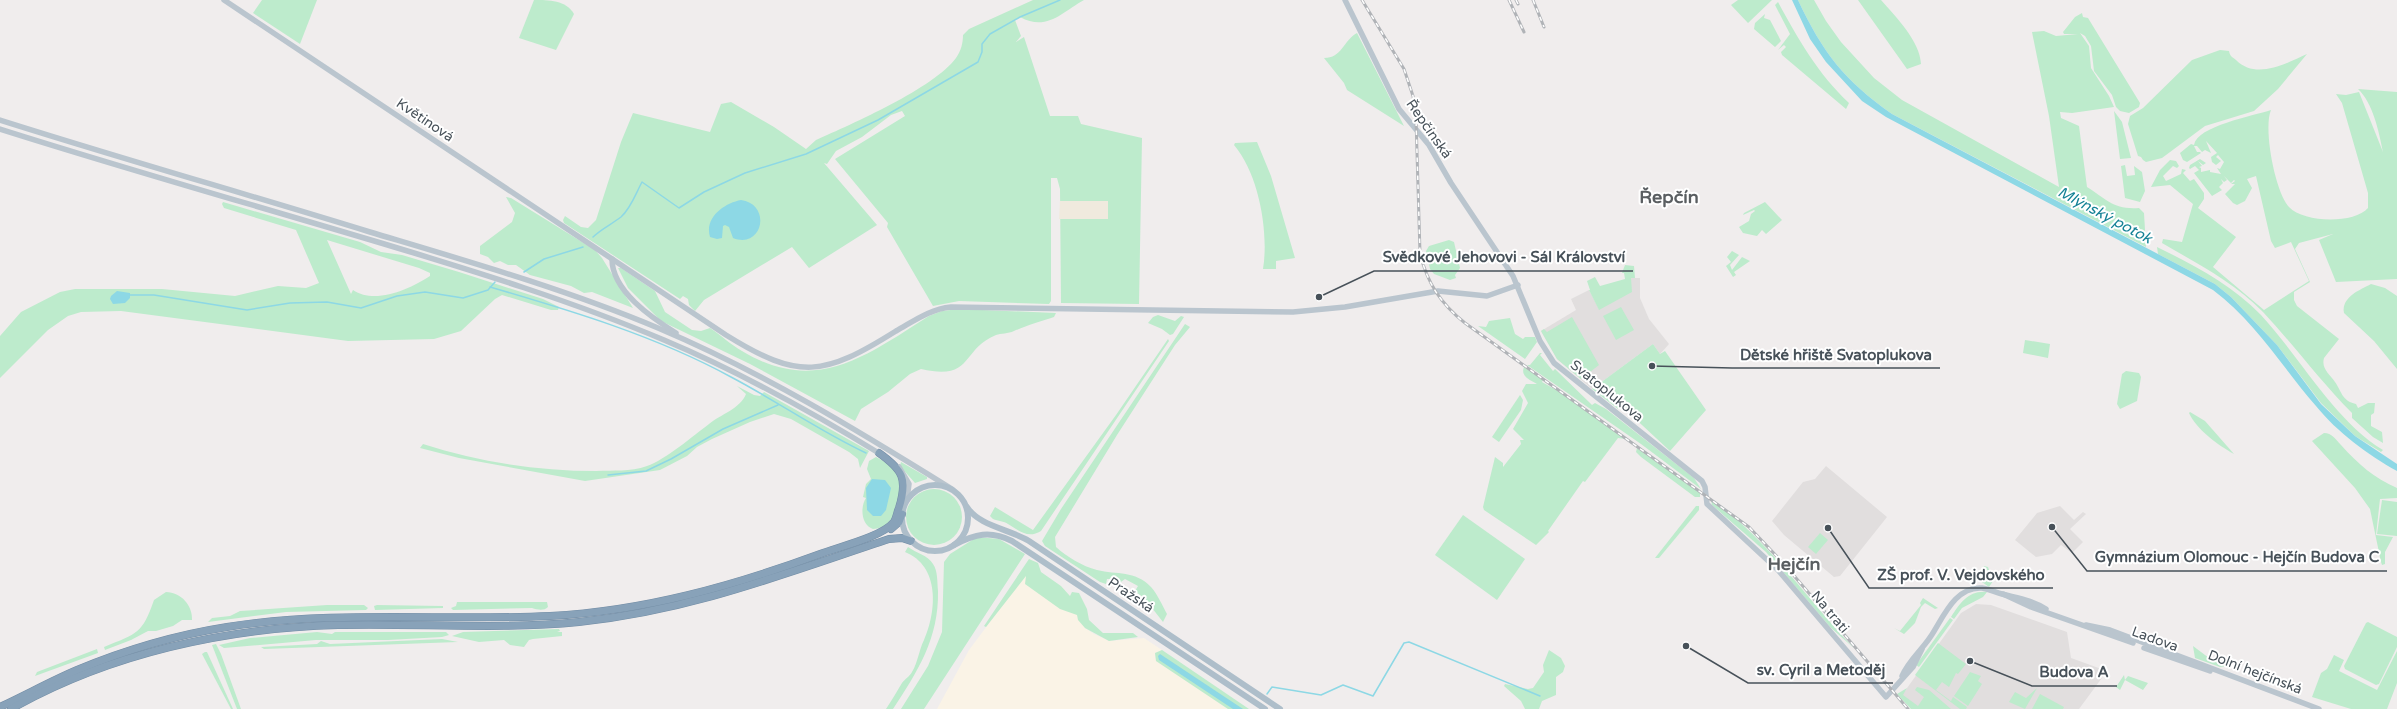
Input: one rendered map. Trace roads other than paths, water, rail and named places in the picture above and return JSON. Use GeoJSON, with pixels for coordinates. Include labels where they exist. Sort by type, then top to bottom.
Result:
{"type":"FeatureCollection","features":[{"type":"Feature","properties":{"kind":"highway"},"geometry":{"type":"LineString","coordinates":[[870,536],[885,529],[893,522],[904,492],[904,483],[900,473],[879,453]]}},
{"type":"Feature","properties":{"kind":"highway"},"geometry":{"type":"LineString","coordinates":[[0,708],[59,678],[100,661],[149,645],[207,631],[298,619],[534,616],[613,610],[676,598],[738,582],[870,536],[894,527],[899,522],[902,514]]}},
{"type":"Feature","properties":{"kind":"highway"},"geometry":{"type":"LineString","coordinates":[[11,709],[59,686],[113,665],[171,647],[214,638],[302,627],[529,625],[624,616],[676,606],[725,594],[889,539],[902,538],[911,541]]}},
{"type":"Feature","properties":{"kind":"main road","name":"Květinová"},"geometry":{"type":"LineString","coordinates":[[224,0],[755,353],[777,363],[801,367],[825,366],[847,360],[924,315],[951,307],[1294,312],[1333,309],[1441,291],[1485,296],[1518,285]]}},
{"type":"Feature","properties":{"kind":"main road","name":"Řepčínská"},"geometry":{"type":"LineString","coordinates":[[1345,0],[1399,109],[1429,145],[1518,285]]}},
{"type":"Feature","properties":{"kind":"main road"},"geometry":{"type":"LineString","coordinates":[[0,120],[482,265],[601,306],[695,344]]}},
{"type":"Feature","properties":{"kind":"main road"},"geometry":{"type":"LineString","coordinates":[[0,129],[481,274],[600,314],[670,342],[742,376],[816,415],[897,465],[905,475],[910,486],[902,514],[904,530],[911,541],[921,548],[931,551],[943,550],[954,545],[962,538],[967,527],[967,507],[962,497],[952,489],[831,414],[695,344],[657,321],[638,307],[614,272],[612,259]]}},
{"type":"Feature","properties":{"kind":"main road","name":"Svatoplukova"},"geometry":{"type":"LineString","coordinates":[[1518,285],[1540,341],[1554,363],[1700,479],[1704,484],[1706,494]]}},
{"type":"Feature","properties":{"kind":"main road"},"geometry":{"type":"LineString","coordinates":[[907,499],[915,491],[926,486],[940,484],[952,489]]}},
{"type":"Feature","properties":{"kind":"main road","name":"Na trati"},"geometry":{"type":"LineString","coordinates":[[1706,494],[1707,504],[1778,570],[1886,697],[1901,678]]}},
{"type":"Feature","properties":{"kind":"main road","name":"Pražská"},"geometry":{"type":"LineString","coordinates":[[967,507],[980,521],[1011,532],[1029,541],[1280,709]]}},
{"type":"Feature","properties":{"kind":"main road","name":"Pražská"},"geometry":{"type":"LineString","coordinates":[[954,545],[972,536],[982,534],[998,535],[1012,541],[1265,709]]}},
{"type":"Feature","properties":{"kind":"main road","name":"Ladova"},"geometry":{"type":"LineString","coordinates":[[1901,678],[1909,663],[1922,649],[1960,595],[1972,588],[1984,588],[2034,602],[2049,612],[2200,668],[2216,671]]}},
{"type":"Feature","properties":{"kind":"main road","name":"Ladova"},"geometry":{"type":"LineString","coordinates":[[2086,625],[2105,628],[2182,657]]}},
{"type":"Feature","properties":{"kind":"main road","name":"Dolní hejčínská"},"geometry":{"type":"LineString","coordinates":[[2182,657],[2319,709]]}},
{"type":"Feature","properties":{"kind":"water"},"geometry":{"type":"Polygon","coordinates":[[[1792,0],[1798,0],[1816,35],[1836,64],[1875,102],[1892,114],[2215,284],[2231,297],[2277,345],[2321,404],[2355,436],[2397,464],[2397,471],[2375,458],[2333,425],[2324,416],[2255,330],[2228,302],[2213,290],[1886,117],[1862,101],[1826,62],[1810,39],[1792,0]]]}},
{"type":"Feature","properties":{"kind":"water"},"geometry":{"type":"Polygon","coordinates":[[[741,200],[751,203],[757,209],[760,217],[760,225],[757,232],[751,238],[743,240],[733,238],[729,227],[725,225],[723,226],[722,238],[717,239],[710,237],[710,223],[717,212],[729,204],[741,200]]]}},
{"type":"Feature","properties":{"kind":"water"},"geometry":{"type":"Polygon","coordinates":[[[117,291],[130,293],[130,298],[125,303],[113,304],[110,299],[111,296],[117,291]]]}},
{"type":"Feature","properties":{"kind":"water"},"geometry":{"type":"Polygon","coordinates":[[[872,479],[885,480],[891,488],[886,510],[881,516],[873,516],[867,510],[866,488],[872,479]]]}},
{"type":"Feature","properties":{"kind":"water"},"geometry":{"type":"Polygon","coordinates":[[[1160,654],[1243,709],[1233,709],[1159,660],[1158,656],[1160,654]]]}},
{"type":"Feature","properties":{"kind":"waterway"},"geometry":{"type":"LineString","coordinates":[[593,237],[625,213],[642,182],[679,208],[704,192],[745,173],[806,154],[878,120],[978,62],[982,52],[982,44],[990,34],[1020,17],[1060,0]]}},
{"type":"Feature","properties":{"kind":"waterway"},"geometry":{"type":"LineString","coordinates":[[524,272],[544,259],[583,247]]}},
{"type":"Feature","properties":{"kind":"waterway"},"geometry":{"type":"LineString","coordinates":[[130,295],[154,295],[247,310],[290,303],[327,302],[361,308],[397,296],[425,292],[463,298],[488,290],[495,282]]}},
{"type":"Feature","properties":{"kind":"waterway"},"geometry":{"type":"LineString","coordinates":[[490,287],[583,315],[673,349],[731,377],[866,453]]}},
{"type":"Feature","properties":{"kind":"waterway"},"geometry":{"type":"LineString","coordinates":[[608,475],[646,471],[671,459],[723,429],[778,405]]}},
{"type":"Feature","properties":{"kind":"waterway"},"geometry":{"type":"LineString","coordinates":[[1267,694],[1272,687],[1321,695],[1343,685],[1373,696],[1404,643],[1409,642],[1540,696]]}},
{"type":"Feature","properties":{"kind":"railway"},"geometry":{"type":"LineString","coordinates":[[1362,0],[1404,69],[1413,96],[1416,119],[1420,253],[1431,283],[1442,300],[1456,316],[1465,323],[1749,527],[1784,564],[1908,709]]}},
{"type":"Feature","properties":{"kind":"railway"},"geometry":{"type":"LineString","coordinates":[[1509,0],[1524,32]]}},
{"type":"Feature","properties":{"kind":"railway"},"geometry":{"type":"LineString","coordinates":[[1516,0],[1518,4]]}},
{"type":"Feature","properties":{"kind":"railway"},"geometry":{"type":"LineString","coordinates":[[1533,0],[1544,27]]}},
{"type":"Feature","properties":{"kind":"place","name":"Svědkové Jehovovi - Sál Království"},"geometry":{"type":"Point","coordinates":[1319,297]}},
{"type":"Feature","properties":{"kind":"place","name":"Dětské hřiště Svatoplukova"},"geometry":{"type":"Point","coordinates":[1652,366]}},
{"type":"Feature","properties":{"kind":"place","name":"Gymnázium Olomouc - Hejčín Budova C"},"geometry":{"type":"Point","coordinates":[2052,527]}},
{"type":"Feature","properties":{"kind":"place","name":"ZŠ prof. V. Vejdovského"},"geometry":{"type":"Point","coordinates":[1828,528]}},
{"type":"Feature","properties":{"kind":"place","name":"sv. Cyril a Metoděj"},"geometry":{"type":"Point","coordinates":[1686,646]}},
{"type":"Feature","properties":{"kind":"place","name":"Budova A"},"geometry":{"type":"Point","coordinates":[1970,661]}},
{"type":"Feature","properties":{"kind":"district","name":"Řepčín"},"geometry":{"type":"Point","coordinates":[1669,197]}},
{"type":"Feature","properties":{"kind":"district","name":"Hejčín"},"geometry":{"type":"Point","coordinates":[1794,564]}},
{"type":"Feature","properties":{"kind":"water label","name":"Mlýnský potok"},"geometry":{"type":"Point","coordinates":[2105,215]}}]}
